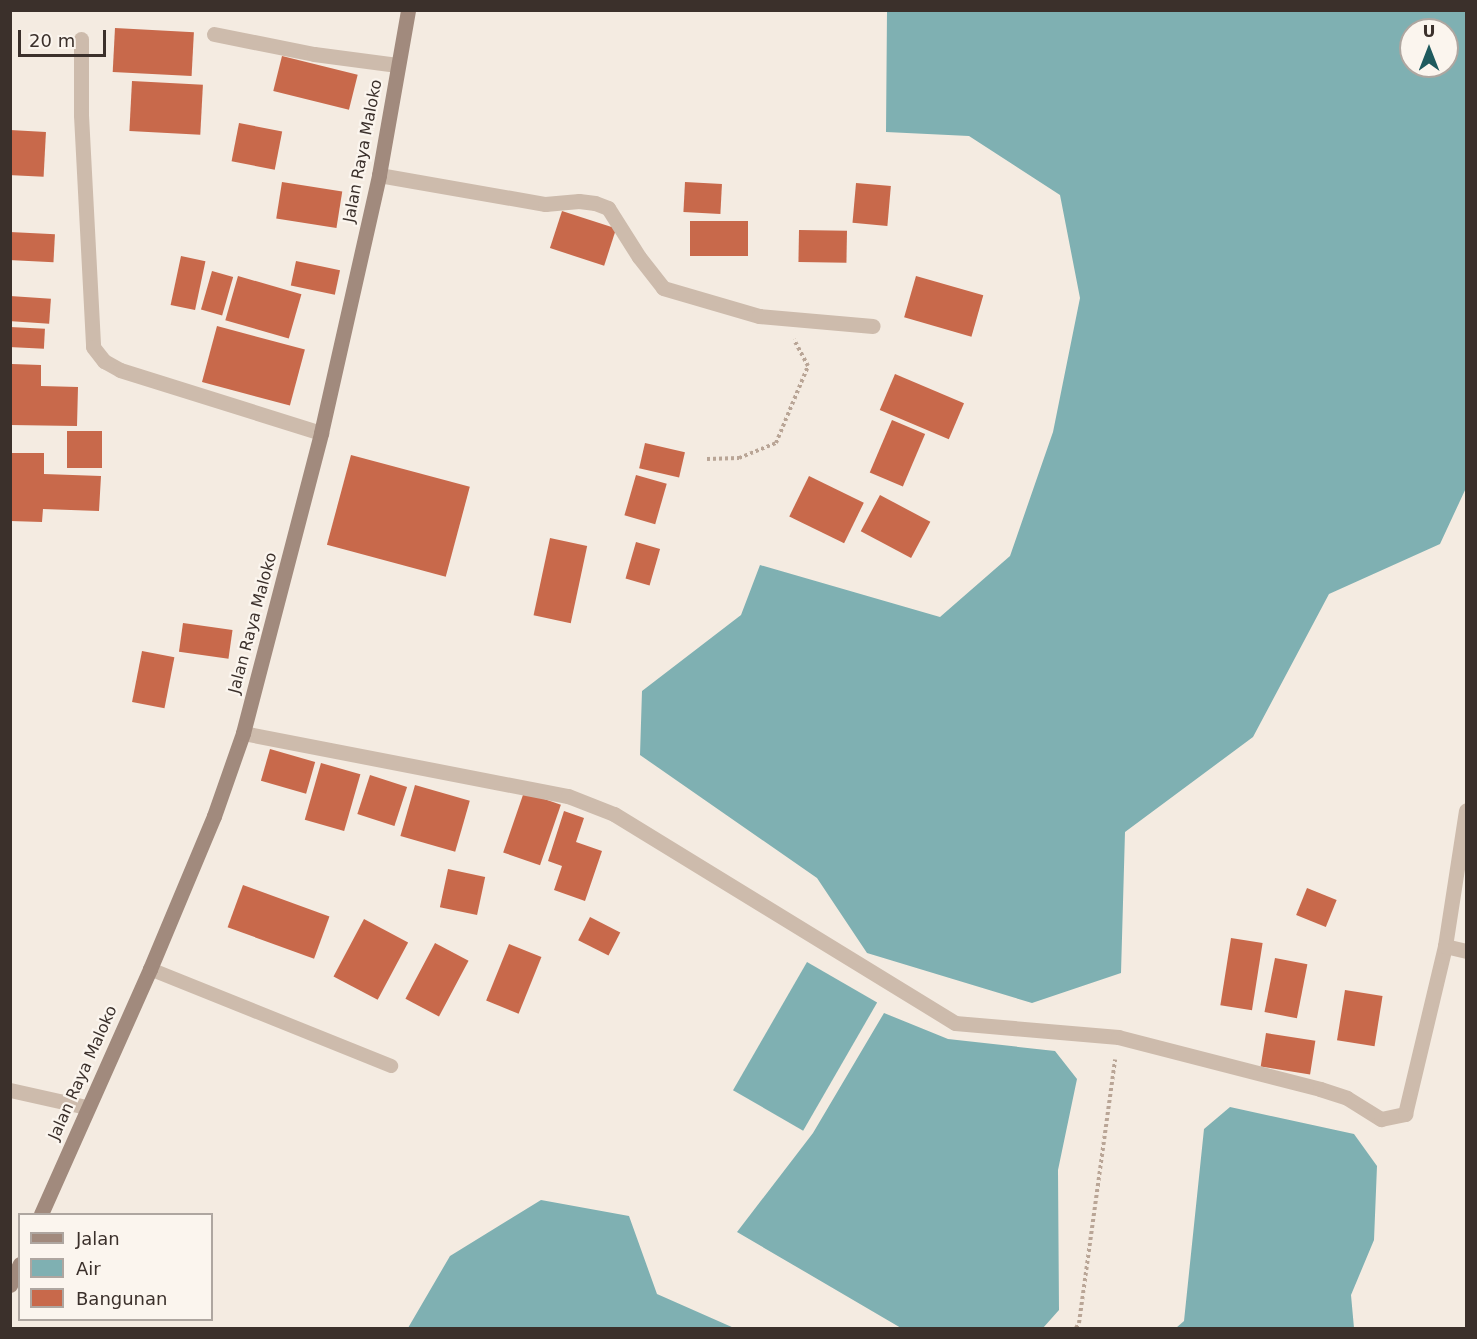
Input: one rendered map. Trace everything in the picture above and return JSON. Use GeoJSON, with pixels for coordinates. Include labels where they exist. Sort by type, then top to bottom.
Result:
{"type":"FeatureCollection","features":[{"type":"Feature","properties":{"kind":"street","name":"Jalan Raya Maloko"},"geometry":{"type":"LineString","coordinates":[[41,1213],[86,1107],[150,969],[214,816],[243,734],[321,433],[379,176],[408,10]]}},
{"type":"Feature","properties":{"kind":"street"},"geometry":{"type":"LineString","coordinates":[[214,34],[314,54],[397,65]]}},
{"type":"Feature","properties":{"kind":"street"},"geometry":{"type":"LineString","coordinates":[[81,39],[81,116],[93,347],[104,362],[120,370],[321,433]]}},
{"type":"Feature","properties":{"kind":"street"},"geometry":{"type":"LineString","coordinates":[[379,176],[545,204],[579,201],[595,203],[608,208],[639,257],[663,288],[759,316],[782,320],[873,326]]}},
{"type":"Feature","properties":{"kind":"street"},"geometry":{"type":"LineString","coordinates":[[243,734],[568,796],[614,814],[955,1023],[1118,1036],[1320,1089],[1347,1098],[1381,1119],[1405,1114],[1445,945],[1467,811]]}},
{"type":"Feature","properties":{"kind":"street"},"geometry":{"type":"LineString","coordinates":[[1445,945],[1467,951]]}},
{"type":"Feature","properties":{"kind":"street"},"geometry":{"type":"LineString","coordinates":[[10,1090],[86,1107]]}},
{"type":"Feature","properties":{"kind":"street"},"geometry":{"type":"LineString","coordinates":[[10,1285],[18,1268]]}},
{"type":"Feature","properties":{"kind":"lane"},"geometry":{"type":"LineString","coordinates":[[150,969],[391,1066]]}},
{"type":"Feature","properties":{"kind":"path"},"geometry":{"type":"LineString","coordinates":[[707,459],[739,458],[776,443],[808,366],[782,320]]}},
{"type":"Feature","properties":{"kind":"path"},"geometry":{"type":"LineString","coordinates":[[1076,1329],[1081,1311],[1118,1036]]}},
{"type":"Feature","properties":{"kind":"water"},"geometry":{"type":"Polygon","coordinates":[[[887,11],[1466,11],[1466,488],[1440,544],[1329,594],[1253,737],[1125,832],[1121,973],[1032,1003],[867,953],[817,878],[640,755],[642,691],[741,615],[760,565],[940,617],[1010,556],[1053,432],[1080,298],[1060,195],[969,136],[886,132],[887,11]]]}},
{"type":"Feature","properties":{"kind":"water"},"geometry":{"type":"Polygon","coordinates":[[[807,962],[877,1002],[803,1131],[733,1090],[807,962]]]}},
{"type":"Feature","properties":{"kind":"water"},"geometry":{"type":"Polygon","coordinates":[[[884,1013],[948,1039],[1055,1051],[1077,1079],[1058,1170],[1059,1310],[1043,1328],[901,1328],[737,1232],[813,1133],[884,1013]]]}},
{"type":"Feature","properties":{"kind":"water"},"geometry":{"type":"Polygon","coordinates":[[[1230,1107],[1354,1134],[1377,1166],[1374,1240],[1351,1295],[1354,1328],[1176,1328],[1184,1321],[1204,1129],[1230,1107]]]}},
{"type":"Feature","properties":{"kind":"water"},"geometry":{"type":"Polygon","coordinates":[[[541,1200],[629,1216],[657,1294],[734,1328],[408,1328],[450,1256],[541,1200]]]}},
{"type":"Feature","properties":{"kind":"building"},"geometry":{"type":"Polygon","coordinates":[[[115,28],[194,32],[192,76],[113,72],[115,28]]]}},
{"type":"Feature","properties":{"kind":"building"},"geometry":{"type":"Polygon","coordinates":[[[282,56],[358,75],[349,110],[273,91],[282,56]]]}},
{"type":"Feature","properties":{"kind":"building"},"geometry":{"type":"Polygon","coordinates":[[[132,81],[203,85],[200,135],[129,131],[132,81]]]}},
{"type":"Feature","properties":{"kind":"building"},"geometry":{"type":"Polygon","coordinates":[[[239,123],[282,131],[275,170],[232,161],[239,123]]]}},
{"type":"Feature","properties":{"kind":"building"},"geometry":{"type":"Polygon","coordinates":[[[10,130],[46,132],[44,177],[10,175],[10,130]]]}},
{"type":"Feature","properties":{"kind":"building"},"geometry":{"type":"Polygon","coordinates":[[[282,182],[342,192],[336,228],[276,219],[282,182]]]}},
{"type":"Feature","properties":{"kind":"building"},"geometry":{"type":"Polygon","coordinates":[[[685,182],[722,184],[720,214],[683,212],[685,182]]]}},
{"type":"Feature","properties":{"kind":"building"},"geometry":{"type":"Polygon","coordinates":[[[856,183],[891,186],[887,226],[853,223],[856,183]]]}},
{"type":"Feature","properties":{"kind":"building"},"geometry":{"type":"Polygon","coordinates":[[[562,211],[616,229],[604,266],[550,248],[562,211]]]}},
{"type":"Feature","properties":{"kind":"building"},"geometry":{"type":"Polygon","coordinates":[[[690,221],[748,221],[748,256],[690,256],[690,221]]]}},
{"type":"Feature","properties":{"kind":"building"},"geometry":{"type":"Polygon","coordinates":[[[799,230],[847,231],[846,263],[798,262],[799,230]]]}},
{"type":"Feature","properties":{"kind":"building"},"geometry":{"type":"Polygon","coordinates":[[[10,232],[55,234],[53,262],[10,260],[10,232]]]}},
{"type":"Feature","properties":{"kind":"building"},"geometry":{"type":"Polygon","coordinates":[[[181,256],[205,261],[195,310],[171,305],[181,256]]]}},
{"type":"Feature","properties":{"kind":"building"},"geometry":{"type":"Polygon","coordinates":[[[296,261],[340,270],[335,295],[291,285],[296,261]]]}},
{"type":"Feature","properties":{"kind":"building"},"geometry":{"type":"Polygon","coordinates":[[[212,271],[233,277],[222,316],[201,309],[212,271]]]}},
{"type":"Feature","properties":{"kind":"building"},"geometry":{"type":"Polygon","coordinates":[[[238,276],[301,294],[289,338],[225,320],[238,276]]]}},
{"type":"Feature","properties":{"kind":"building"},"geometry":{"type":"Polygon","coordinates":[[[916,276],[983,295],[971,337],[904,317],[916,276]]]}},
{"type":"Feature","properties":{"kind":"building"},"geometry":{"type":"Polygon","coordinates":[[[10,296],[51,299],[49,324],[10,321],[10,296]]]}},
{"type":"Feature","properties":{"kind":"building"},"geometry":{"type":"Polygon","coordinates":[[[217,326],[305,350],[290,406],[202,382],[217,326]]]}},
{"type":"Feature","properties":{"kind":"building"},"geometry":{"type":"Polygon","coordinates":[[[10,327],[45,329],[44,349],[10,347],[10,327]]]}},
{"type":"Feature","properties":{"kind":"building"},"geometry":{"type":"Polygon","coordinates":[[[12,364],[41,365],[41,386],[78,387],[77,426],[10,425],[12,364]]]}},
{"type":"Feature","properties":{"kind":"building"},"geometry":{"type":"Polygon","coordinates":[[[895,374],[964,403],[949,439],[880,410],[895,374]]]}},
{"type":"Feature","properties":{"kind":"building"},"geometry":{"type":"Polygon","coordinates":[[[892,420],[925,434],[903,487],[870,472],[892,420]]]}},
{"type":"Feature","properties":{"kind":"building"},"geometry":{"type":"Polygon","coordinates":[[[67,431],[102,431],[102,468],[67,468],[67,431]]]}},
{"type":"Feature","properties":{"kind":"building"},"geometry":{"type":"Polygon","coordinates":[[[645,443],[685,452],[679,478],[639,468],[645,443]]]}},
{"type":"Feature","properties":{"kind":"building"},"geometry":{"type":"Polygon","coordinates":[[[10,453],[44,453],[44,474],[101,476],[99,511],[43,509],[42,522],[10,521],[10,453]]]}},
{"type":"Feature","properties":{"kind":"building"},"geometry":{"type":"Polygon","coordinates":[[[351,455],[470,487],[446,577],[327,545],[351,455]]]}},
{"type":"Feature","properties":{"kind":"building"},"geometry":{"type":"Polygon","coordinates":[[[636,475],[667,484],[655,524],[624,515],[636,475]]]}},
{"type":"Feature","properties":{"kind":"building"},"geometry":{"type":"Polygon","coordinates":[[[809,476],[864,503],[844,543],[789,516],[809,476]]]}},
{"type":"Feature","properties":{"kind":"building"},"geometry":{"type":"Polygon","coordinates":[[[880,495],[930,522],[911,558],[861,531],[880,495]]]}},
{"type":"Feature","properties":{"kind":"building"},"geometry":{"type":"Polygon","coordinates":[[[550,538],[587,546],[571,623],[534,615],[550,538]]]}},
{"type":"Feature","properties":{"kind":"building"},"geometry":{"type":"Polygon","coordinates":[[[636,542],[660,549],[650,585],[626,579],[636,542]]]}},
{"type":"Feature","properties":{"kind":"building"},"geometry":{"type":"Polygon","coordinates":[[[183,623],[233,630],[228,659],[179,652],[183,623]]]}},
{"type":"Feature","properties":{"kind":"building"},"geometry":{"type":"Polygon","coordinates":[[[142,651],[174,657],[164,708],[132,702],[142,651]]]}},
{"type":"Feature","properties":{"kind":"building"},"geometry":{"type":"Polygon","coordinates":[[[270,749],[315,762],[306,794],[261,781],[270,749]]]}},
{"type":"Feature","properties":{"kind":"building"},"geometry":{"type":"Polygon","coordinates":[[[321,763],[360,774],[344,831],[305,820],[321,763]]]}},
{"type":"Feature","properties":{"kind":"building"},"geometry":{"type":"Polygon","coordinates":[[[370,775],[407,787],[394,826],[357,814],[370,775]]]}},
{"type":"Feature","properties":{"kind":"building"},"geometry":{"type":"Polygon","coordinates":[[[415,785],[470,801],[455,852],[400,836],[415,785]]]}},
{"type":"Feature","properties":{"kind":"building"},"geometry":{"type":"Polygon","coordinates":[[[524,792],[561,805],[540,865],[503,853],[524,792]]]}},
{"type":"Feature","properties":{"kind":"building"},"geometry":{"type":"Polygon","coordinates":[[[564,811],[584,818],[576,842],[602,851],[585,901],[554,890],[562,866],[548,861],[564,811]]]}},
{"type":"Feature","properties":{"kind":"building"},"geometry":{"type":"Polygon","coordinates":[[[448,869],[485,877],[477,915],[440,907],[448,869]]]}},
{"type":"Feature","properties":{"kind":"building"},"geometry":{"type":"Polygon","coordinates":[[[243,885],[329,916],[314,959],[228,927],[243,885]]]}},
{"type":"Feature","properties":{"kind":"building"},"geometry":{"type":"Polygon","coordinates":[[[1307,888],[1337,900],[1326,927],[1296,915],[1307,888]]]}},
{"type":"Feature","properties":{"kind":"building"},"geometry":{"type":"Polygon","coordinates":[[[590,917],[620,932],[608,956],[578,940],[590,917]]]}},
{"type":"Feature","properties":{"kind":"building"},"geometry":{"type":"Polygon","coordinates":[[[364,919],[408,942],[378,1000],[333,976],[364,919]]]}},
{"type":"Feature","properties":{"kind":"building"},"geometry":{"type":"Polygon","coordinates":[[[1231,938],[1263,943],[1252,1010],[1220,1005],[1231,938]]]}},
{"type":"Feature","properties":{"kind":"building"},"geometry":{"type":"Polygon","coordinates":[[[435,943],[469,961],[439,1016],[405,999],[435,943]]]}},
{"type":"Feature","properties":{"kind":"building"},"geometry":{"type":"Polygon","coordinates":[[[509,944],[541,957],[519,1014],[486,1001],[509,944]]]}},
{"type":"Feature","properties":{"kind":"building"},"geometry":{"type":"Polygon","coordinates":[[[1275,958],[1307,964],[1297,1018],[1265,1012],[1275,958]]]}},
{"type":"Feature","properties":{"kind":"building"},"geometry":{"type":"Polygon","coordinates":[[[1345,990],[1383,996],[1375,1046],[1337,1040],[1345,990]]]}},
{"type":"Feature","properties":{"kind":"building"},"geometry":{"type":"Polygon","coordinates":[[[1266,1033],[1315,1041],[1310,1074],[1261,1067],[1266,1033]]]}}]}
